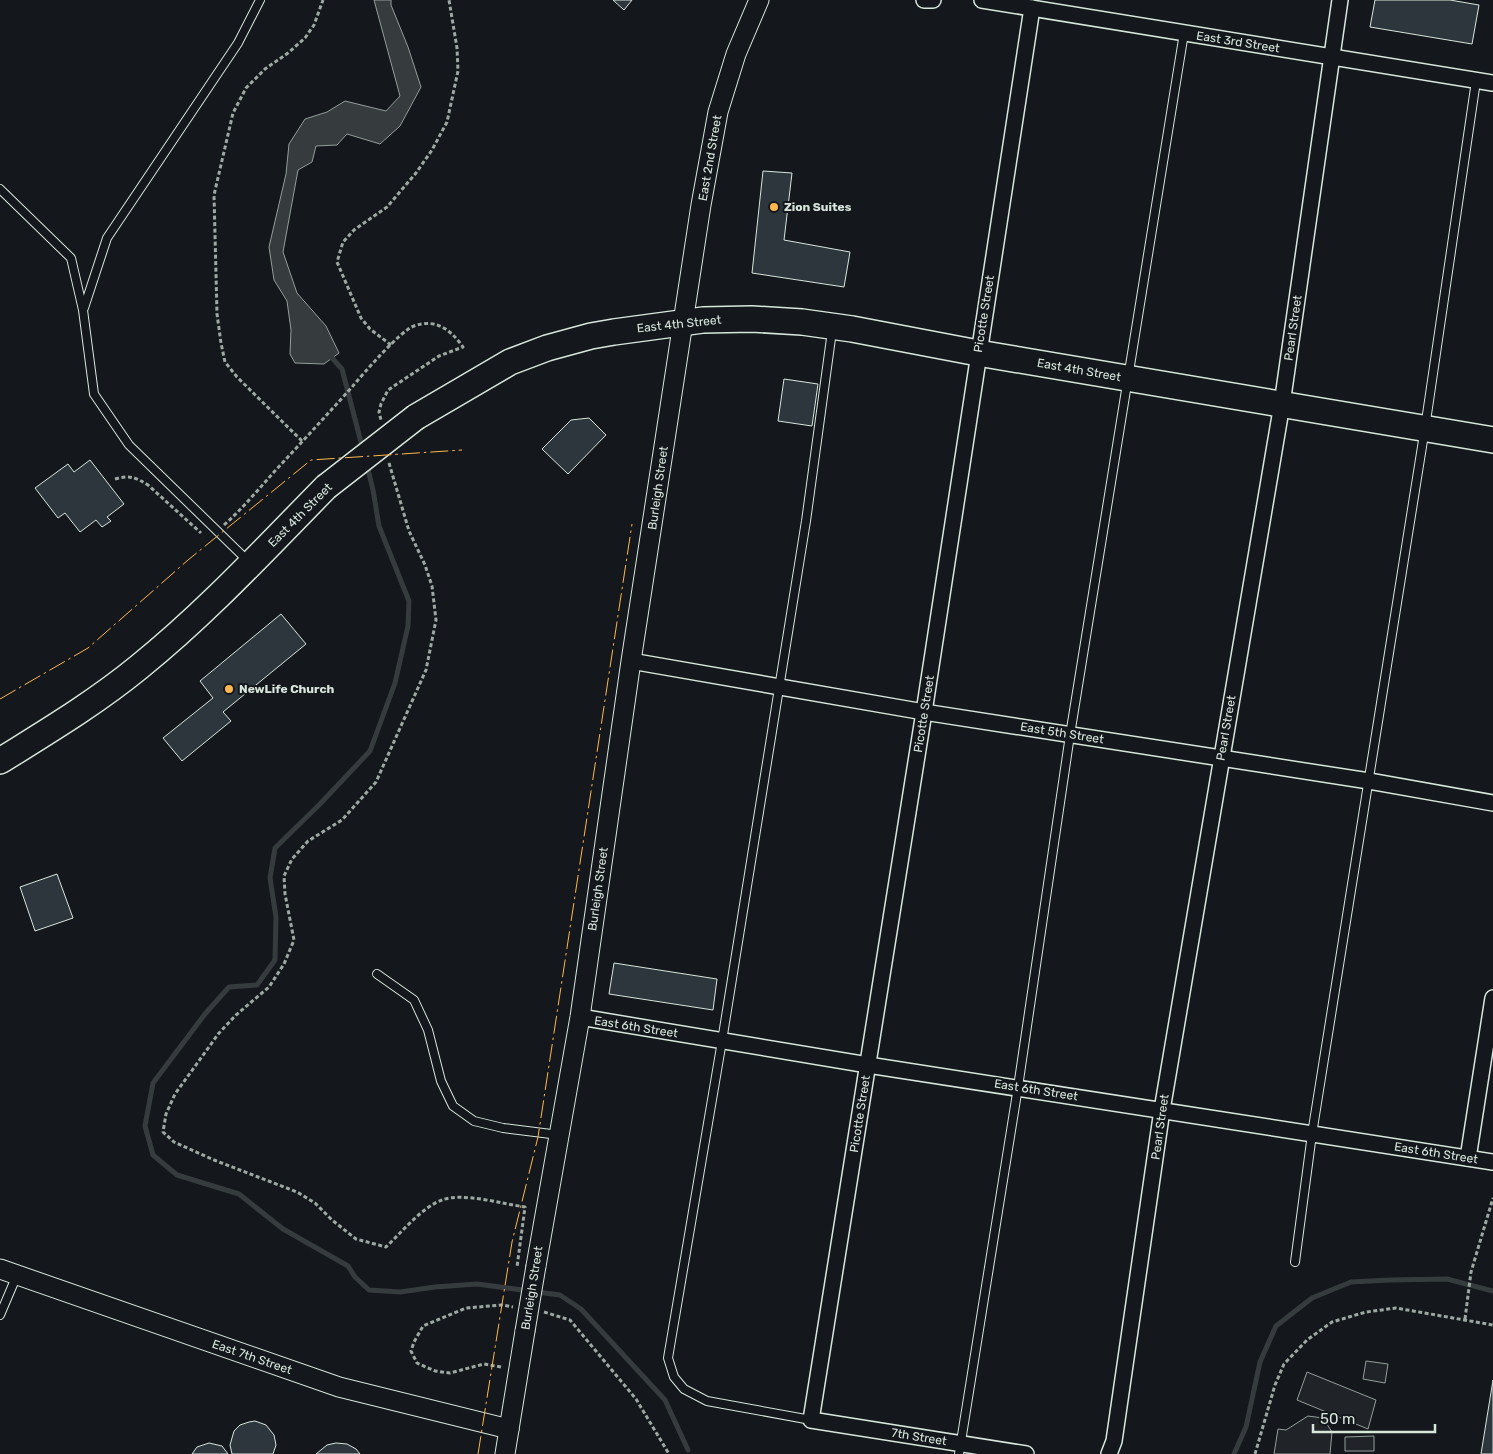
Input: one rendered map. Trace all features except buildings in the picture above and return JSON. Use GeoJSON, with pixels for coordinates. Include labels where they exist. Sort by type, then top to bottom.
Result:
{"type":"FeatureCollection","features":[{"type":"Feature","properties":{"kind":"highway","name":"East 4th Street"},"geometry":{"type":"LineString","coordinates":[[0,761],[83,710],[138,668],[182,631],[326,488],[416,417],[510,362],[547,348],[592,336],[682,322],[726,318],[832,326],[978,353],[1493,440]]}},
{"type":"Feature","properties":{"kind":"street","name":"East 2nd Street"},"geometry":{"type":"LineString","coordinates":[[682,322],[718,112],[736,54],[759,0]]}},
{"type":"Feature","properties":{"kind":"street"},"geometry":{"type":"LineString","coordinates":[[924,0],[932,0]]}},
{"type":"Feature","properties":{"kind":"street","name":"East 3rd Street"},"geometry":{"type":"LineString","coordinates":[[982,0],[1493,84]]}},
{"type":"Feature","properties":{"kind":"street","name":"Pearl Street"},"geometry":{"type":"LineString","coordinates":[[1108,1454],[1114,1442],[1162,1110],[1282,404],[1340,0]]}},
{"type":"Feature","properties":{"kind":"street","name":"Picotte Street"},"geometry":{"type":"LineString","coordinates":[[811,1420],[924,712],[1032,8]]}},
{"type":"Feature","properties":{"kind":"street","name":"Burleigh Street"},"geometry":{"type":"LineString","coordinates":[[506,1454],[536,1266],[580,1018],[682,322]]}},
{"type":"Feature","properties":{"kind":"street","name":"East 5th Street"},"geometry":{"type":"LineString","coordinates":[[631,661],[924,712],[1369,781],[1493,803]]}},
{"type":"Feature","properties":{"kind":"street"},"geometry":{"type":"LineString","coordinates":[[1468,1158],[1493,998]]}},
{"type":"Feature","properties":{"kind":"street","name":"East 6th Street"},"geometry":{"type":"LineString","coordinates":[[580,1018],[868,1065],[1493,1162]]}},
{"type":"Feature","properties":{"kind":"street","name":"East 7th Street"},"geometry":{"type":"LineString","coordinates":[[8,1272],[338,1387],[510,1429]]}},
{"type":"Feature","properties":{"kind":"street","name":"7th Street"},"geometry":{"type":"LineString","coordinates":[[811,1420],[960,1449],[1026,1454]]}},
{"type":"Feature","properties":{"kind":"lane"},"geometry":{"type":"LineString","coordinates":[[83,310],[107,238],[238,44],[260,0]]}},
{"type":"Feature","properties":{"kind":"lane"},"geometry":{"type":"LineString","coordinates":[[960,1449],[1018,1087],[1070,735],[1184,33]]}},
{"type":"Feature","properties":{"kind":"lane"},"geometry":{"type":"LineString","coordinates":[[1295,1262],[1312,1134],[1425,428],[1476,81]]}},
{"type":"Feature","properties":{"kind":"lane"},"geometry":{"type":"LineString","coordinates":[[0,189],[71,258],[83,310],[94,394],[129,445],[251,564]]}},
{"type":"Feature","properties":{"kind":"lane"},"geometry":{"type":"LineString","coordinates":[[811,1420],[707,1401],[684,1389],[674,1377],[668,1358],[722,1041],[806,521],[832,326]]}},
{"type":"Feature","properties":{"kind":"lane"},"geometry":{"type":"LineString","coordinates":[[377,974],[414,1000],[428,1030],[441,1081],[453,1106],[474,1121],[503,1128],[559,1135]]}},
{"type":"Feature","properties":{"kind":"lane"},"geometry":{"type":"LineString","coordinates":[[0,1315],[8,1272]]}},
{"type":"Feature","properties":{"kind":"path"},"geometry":{"type":"LineString","coordinates":[[302,441],[237,377],[225,362],[217,314],[214,195],[233,113],[246,88],[265,69],[306,38],[314,25],[324,0]]}},
{"type":"Feature","properties":{"kind":"path"},"geometry":{"type":"LineString","coordinates":[[391,345],[370,329],[361,318],[337,262],[344,242],[354,230],[387,207],[416,173],[432,150],[447,122],[458,71],[457,48],[449,0]]}},
{"type":"Feature","properties":{"kind":"path"},"geometry":{"type":"LineString","coordinates":[[115,480],[128,476],[139,479],[208,539],[231,518],[322,421],[377,358],[404,332],[414,326],[426,324],[437,325],[450,330],[463,347],[439,356],[388,390],[379,412],[381,421]]}},
{"type":"Feature","properties":{"kind":"path"},"geometry":{"type":"LineString","coordinates":[[388,460],[409,531],[425,565],[432,586],[436,620],[426,670],[376,782],[342,820],[308,841],[292,859],[284,876],[285,894],[294,940],[284,964],[268,987],[219,1033],[175,1094],[166,1114],[163,1132],[174,1142],[182,1146],[297,1192],[315,1203],[332,1220],[356,1239],[386,1247],[424,1211],[442,1200],[469,1197],[525,1207],[517,1267]]}},
{"type":"Feature","properties":{"kind":"path"},"geometry":{"type":"LineString","coordinates":[[1464,1319],[1471,1272],[1493,1198]]}},
{"type":"Feature","properties":{"kind":"path"},"geometry":{"type":"LineString","coordinates":[[1254,1454],[1275,1385],[1284,1364],[1307,1340],[1332,1322],[1366,1312],[1396,1308],[1493,1325]]}},
{"type":"Feature","properties":{"kind":"shaded area"},"geometry":{"type":"Polygon","coordinates":[[[374,0],[391,0],[391,5],[408,47],[421,87],[400,126],[380,144],[347,134],[337,145],[316,146],[312,162],[298,170],[283,252],[297,293],[326,326],[339,353],[324,364],[295,363],[290,354],[291,330],[287,301],[274,280],[269,247],[286,174],[289,144],[305,119],[327,112],[345,101],[386,111],[400,96],[374,0]]]}},
{"type":"Feature","properties":{"kind":"shaded area"},"geometry":{"type":"Polygon","coordinates":[[[1366,1361],[1388,1364],[1385,1383],[1363,1379],[1366,1361]]]}},
{"type":"Feature","properties":{"kind":"shaded area"},"geometry":{"type":"Polygon","coordinates":[[[1307,1372],[1376,1400],[1368,1429],[1297,1400],[1307,1372]]]}},
{"type":"Feature","properties":{"kind":"shaded area"},"geometry":{"type":"Polygon","coordinates":[[[1308,1416],[1323,1418],[1332,1432],[1330,1454],[1274,1454],[1278,1429],[1286,1430],[1308,1416]]]}},
{"type":"Feature","properties":{"kind":"shaded area"},"geometry":{"type":"Polygon","coordinates":[[[1374,1436],[1374,1451],[1345,1451],[1345,1437],[1374,1436]]]}},
{"type":"Feature","properties":{"kind":"waterway"},"geometry":{"type":"LineString","coordinates":[[332,358],[342,369],[363,450]]}},
{"type":"Feature","properties":{"kind":"waterway"},"geometry":{"type":"LineString","coordinates":[[367,465],[379,526],[409,601],[408,626],[395,683],[370,751],[275,848],[270,878],[276,917],[275,960],[257,985],[229,987],[205,1014],[153,1083],[145,1126],[153,1155],[177,1175],[239,1194],[283,1229],[348,1266],[355,1277],[369,1290],[400,1292],[477,1284],[560,1295],[581,1309],[665,1400],[688,1450]]}},
{"type":"Feature","properties":{"kind":"waterway"},"geometry":{"type":"LineString","coordinates":[[1234,1454],[1246,1427],[1260,1362],[1276,1326],[1312,1298],[1351,1282],[1390,1280],[1447,1279],[1493,1291]]}},
{"type":"Feature","properties":{"kind":"power"},"geometry":{"type":"LineString","coordinates":[[0,699],[88,648],[188,560],[311,460],[462,450]]}},
{"type":"Feature","properties":{"kind":"power"},"geometry":{"type":"LineString","coordinates":[[478,1454],[512,1242],[538,1137],[632,524]]}},
{"type":"Feature","properties":{"kind":"place","name":"Zion Suites"},"geometry":{"type":"Point","coordinates":[774,207]}},
{"type":"Feature","properties":{"kind":"place","name":"NewLife Church"},"geometry":{"type":"Point","coordinates":[229,689]}}]}
